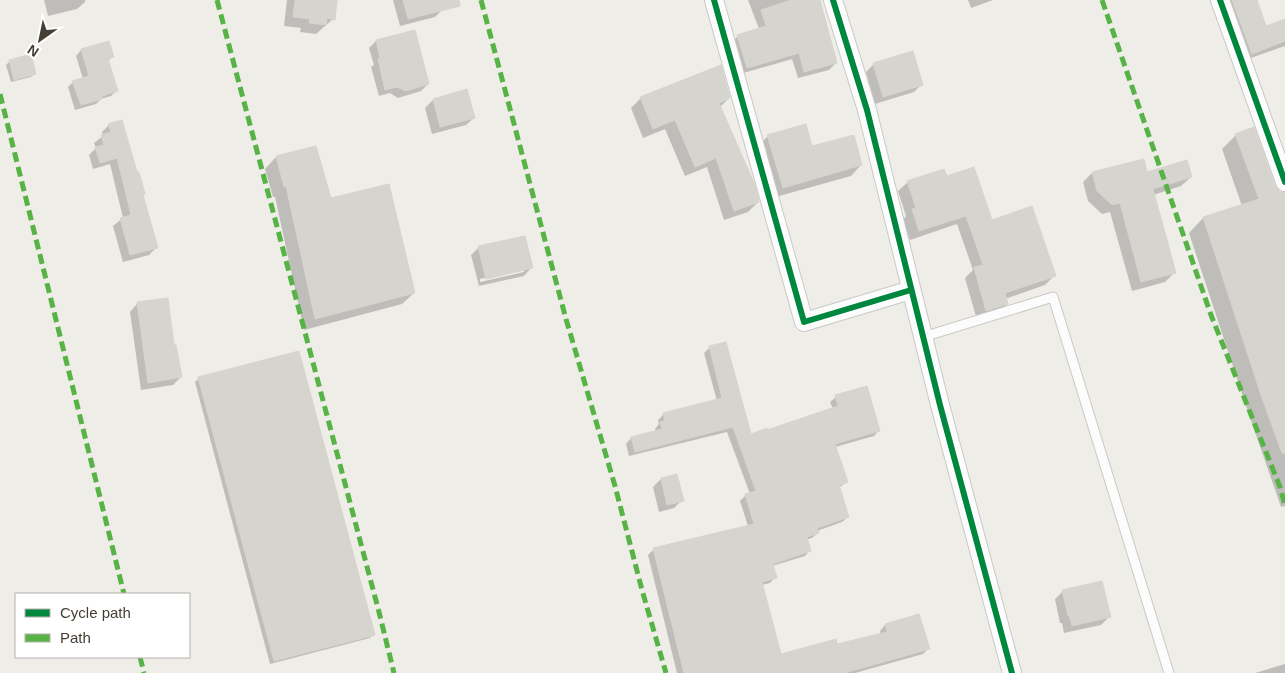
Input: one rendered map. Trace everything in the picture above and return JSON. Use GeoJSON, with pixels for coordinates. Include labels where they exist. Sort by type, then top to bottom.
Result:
{"type":"FeatureCollection","features":[{"type":"Feature","properties":{"kind":"street"},"geometry":{"type":"LineString","coordinates":[[714,0],[804,322],[911,290]]}},
{"type":"Feature","properties":{"kind":"street"},"geometry":{"type":"LineString","coordinates":[[833,0],[867,110],[984,575],[1012,673]]}},
{"type":"Feature","properties":{"kind":"street"},"geometry":{"type":"LineString","coordinates":[[1220,0],[1285,182]]}},
{"type":"Feature","properties":{"kind":"lane"},"geometry":{"type":"LineString","coordinates":[[923,337],[1053,297],[1169,673]]}},
{"type":"Feature","properties":{"kind":"building"},"geometry":{"type":"Polygon","coordinates":[[[295,0],[337,0],[335,20],[327,18],[326,25],[309,23],[310,19],[293,17],[295,0]]]}},
{"type":"Feature","properties":{"kind":"building"},"geometry":{"type":"Polygon","coordinates":[[[403,0],[459,0],[460,6],[408,19],[403,0]]]}},
{"type":"Feature","properties":{"kind":"building"},"geometry":{"type":"Polygon","coordinates":[[[791,0],[820,0],[837,63],[804,72],[799,53],[747,68],[737,35],[766,26],[761,10],[791,0]]]}},
{"type":"Feature","properties":{"kind":"building"},"geometry":{"type":"Polygon","coordinates":[[[1232,0],[1257,0],[1266,26],[1285,19],[1285,41],[1252,54],[1232,0]]]}},
{"type":"Feature","properties":{"kind":"building"},"geometry":{"type":"Polygon","coordinates":[[[415,30],[429,84],[406,91],[397,87],[385,90],[376,40],[415,30]]]}},
{"type":"Feature","properties":{"kind":"building"},"geometry":{"type":"Polygon","coordinates":[[[109,41],[114,57],[108,59],[118,91],[102,96],[102,99],[81,105],[72,81],[89,76],[81,49],[109,41]]]}},
{"type":"Feature","properties":{"kind":"building"},"geometry":{"type":"Polygon","coordinates":[[[913,51],[923,85],[883,97],[873,63],[913,51]]]}},
{"type":"Feature","properties":{"kind":"building"},"geometry":{"type":"Polygon","coordinates":[[[31,54],[36,74],[14,80],[9,60],[31,54]]]}},
{"type":"Feature","properties":{"kind":"building"},"geometry":{"type":"Polygon","coordinates":[[[721,65],[730,98],[719,103],[755,185],[759,202],[734,211],[716,158],[695,167],[675,120],[653,129],[640,97],[721,65]]]}},
{"type":"Feature","properties":{"kind":"building"},"geometry":{"type":"Polygon","coordinates":[[[467,89],[475,118],[440,127],[433,99],[467,89]]]}},
{"type":"Feature","properties":{"kind":"building"},"geometry":{"type":"Polygon","coordinates":[[[122,120],[137,172],[139,172],[145,194],[143,195],[158,248],[130,255],[120,218],[131,215],[117,158],[100,163],[95,147],[104,145],[101,135],[111,132],[108,124],[122,120]]]}},
{"type":"Feature","properties":{"kind":"building"},"geometry":{"type":"Polygon","coordinates":[[[806,124],[812,146],[854,135],[862,165],[783,188],[767,135],[806,124]]]}},
{"type":"Feature","properties":{"kind":"building"},"geometry":{"type":"Polygon","coordinates":[[[1254,127],[1275,186],[1280,192],[1285,192],[1285,453],[1282,453],[1262,398],[1203,217],[1259,199],[1235,134],[1254,127]]]}},
{"type":"Feature","properties":{"kind":"building"},"geometry":{"type":"Polygon","coordinates":[[[316,146],[331,198],[389,184],[415,293],[315,319],[286,186],[284,187],[276,156],[316,146]]]}},
{"type":"Feature","properties":{"kind":"building"},"geometry":{"type":"Polygon","coordinates":[[[1144,159],[1147,172],[1187,160],[1192,177],[1153,189],[1176,273],[1141,282],[1120,203],[1112,205],[1097,191],[1092,172],[1144,159]]]}},
{"type":"Feature","properties":{"kind":"building"},"geometry":{"type":"Polygon","coordinates":[[[974,167],[992,220],[1032,206],[1056,276],[1005,293],[1008,304],[986,311],[974,267],[983,265],[966,216],[919,231],[912,209],[916,208],[907,181],[944,169],[947,176],[974,167]]]}},
{"type":"Feature","properties":{"kind":"building"},"geometry":{"type":"Polygon","coordinates":[[[525,236],[533,268],[486,279],[478,246],[525,236]]]}},
{"type":"Feature","properties":{"kind":"building"},"geometry":{"type":"Polygon","coordinates":[[[168,298],[174,345],[176,345],[182,377],[148,383],[137,302],[168,298]]]}},
{"type":"Feature","properties":{"kind":"building"},"geometry":{"type":"Polygon","coordinates":[[[726,342],[751,434],[838,406],[835,395],[867,386],[880,431],[835,444],[848,482],[839,485],[849,517],[817,528],[819,533],[807,537],[811,551],[773,564],[777,578],[762,582],[781,654],[836,639],[837,644],[887,632],[885,624],[919,614],[930,649],[844,673],[684,673],[653,548],[754,524],[745,494],[756,491],[733,427],[635,452],[631,437],[662,429],[660,422],[665,421],[663,413],[722,398],[709,346],[726,342]]]}},
{"type":"Feature","properties":{"kind":"building"},"geometry":{"type":"Polygon","coordinates":[[[299,351],[375,635],[274,661],[198,377],[299,351]]]}},
{"type":"Feature","properties":{"kind":"building"},"geometry":{"type":"Polygon","coordinates":[[[677,474],[684,501],[667,505],[661,478],[677,474]]]}},
{"type":"Feature","properties":{"kind":"building"},"geometry":{"type":"Polygon","coordinates":[[[1102,581],[1111,617],[1072,626],[1062,590],[1102,581]]]}},
{"type":"Feature","properties":{"kind":"marked path"},"geometry":{"type":"LineString","coordinates":[[217,0],[394,673]]}},
{"type":"Feature","properties":{"kind":"marked path"},"geometry":{"type":"LineString","coordinates":[[481,0],[566,319],[615,486],[666,673]]}},
{"type":"Feature","properties":{"kind":"marked path"},"geometry":{"type":"LineString","coordinates":[[1102,0],[1211,315],[1280,487],[1285,505]]}},
{"type":"Feature","properties":{"kind":"marked path"},"geometry":{"type":"LineString","coordinates":[[0,94],[124,593]]}},
{"type":"Feature","properties":{"kind":"marked path"},"geometry":{"type":"LineString","coordinates":[[140,658],[144,673]]}},
{"type":"Feature","properties":{"kind":"cycle path"},"geometry":{"type":"LineString","coordinates":[[714,0],[804,322],[911,290]]}},
{"type":"Feature","properties":{"kind":"cycle path"},"geometry":{"type":"LineString","coordinates":[[833,0],[867,110],[940,405],[1012,673]]}},
{"type":"Feature","properties":{"kind":"cycle path"},"geometry":{"type":"LineString","coordinates":[[1220,0],[1285,182]]}}]}
